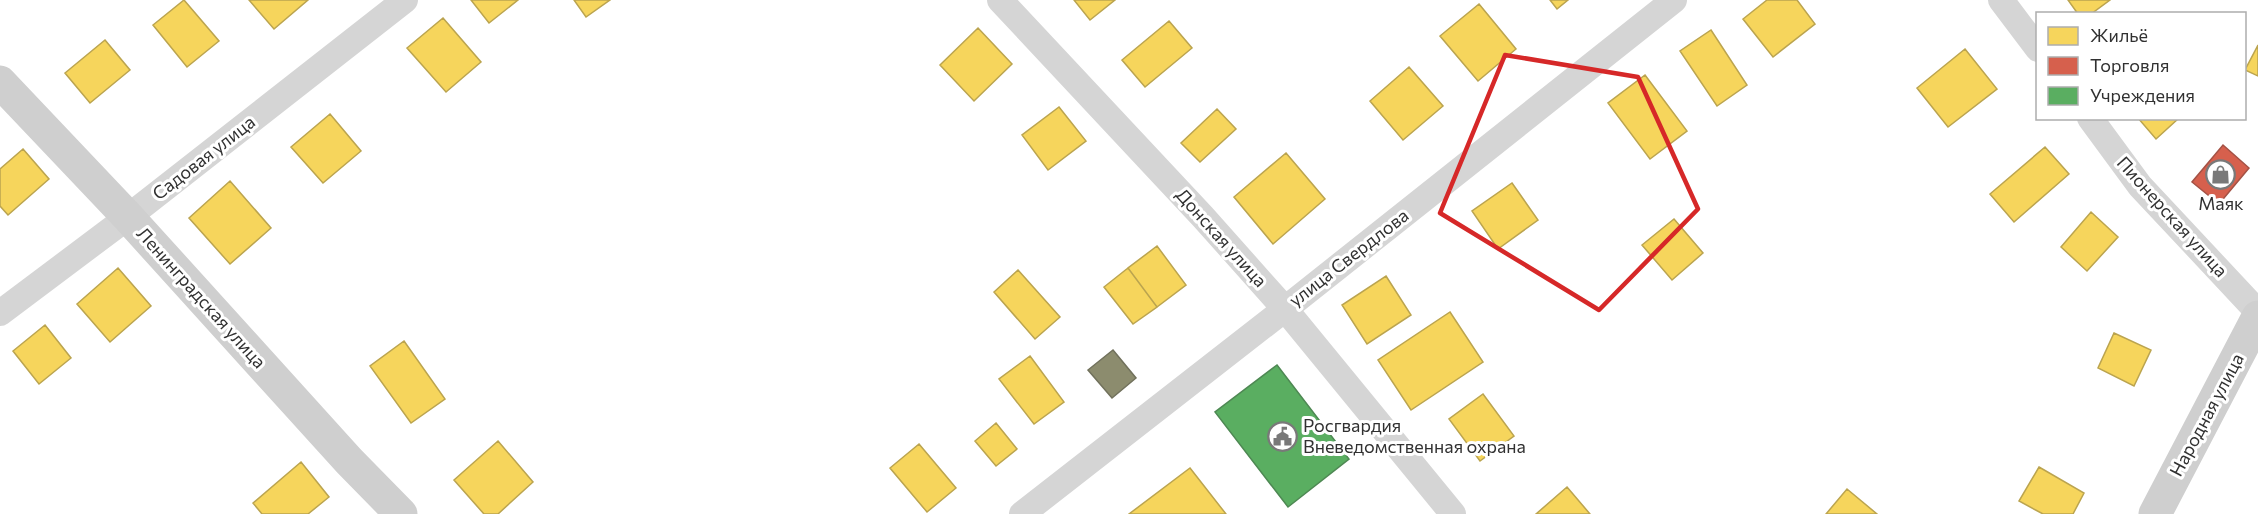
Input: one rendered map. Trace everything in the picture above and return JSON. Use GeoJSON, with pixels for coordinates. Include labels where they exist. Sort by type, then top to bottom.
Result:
{"type":"FeatureCollection","features":[{"type":"Feature","properties":{"kind":"street","name":"Садовая улица"},"geometry":{"type":"LineString","coordinates":[[0,313],[128,218],[405,0]]}},
{"type":"Feature","properties":{"kind":"street","name":"Донская улица"},"geometry":{"type":"LineString","coordinates":[[1000,0],[1203,217],[1285,309],[1453,514]]}},
{"type":"Feature","properties":{"kind":"street","name":"улица Свердлова"},"geometry":{"type":"LineString","coordinates":[[1022,514],[1285,309],[1674,0]]}},
{"type":"Feature","properties":{"kind":"street"},"geometry":{"type":"LineString","coordinates":[[2001,0],[2036,48]]}},
{"type":"Feature","properties":{"kind":"street","name":"Ленинградская улица"},"geometry":{"type":"LineString","coordinates":[[0,82],[128,218],[349,461],[401,514]]}},
{"type":"Feature","properties":{"kind":"street","name":"Пионерская улица"},"geometry":{"type":"LineString","coordinates":[[2091,120],[2140,186],[2258,312]]}},
{"type":"Feature","properties":{"kind":"street","name":"Народная улица"},"geometry":{"type":"LineString","coordinates":[[2155,514],[2258,317]]}},
{"type":"Feature","properties":{"kind":"highlighted area"},"geometry":{"type":"Polygon","coordinates":[[[1505,55],[1638,77],[1698,209],[1599,310],[1440,213],[1505,55]]]}},
{"type":"Feature","properties":{"kind":"building: Жильё"},"geometry":{"type":"Polygon","coordinates":[[[184,0],[219,41],[187,67],[153,25],[184,0]]]}},
{"type":"Feature","properties":{"kind":"building: Жильё"},"geometry":{"type":"Polygon","coordinates":[[[249,0],[308,0],[274,29],[249,0]]]}},
{"type":"Feature","properties":{"kind":"building: Жильё"},"geometry":{"type":"Polygon","coordinates":[[[471,0],[518,0],[489,23],[471,0]]]}},
{"type":"Feature","properties":{"kind":"building: Жильё"},"geometry":{"type":"Polygon","coordinates":[[[574,0],[610,0],[586,17],[574,0]]]}},
{"type":"Feature","properties":{"kind":"building: Жильё"},"geometry":{"type":"Polygon","coordinates":[[[1074,0],[1115,0],[1090,20],[1074,0]]]}},
{"type":"Feature","properties":{"kind":"building: Жильё"},"geometry":{"type":"Polygon","coordinates":[[[1550,0],[1568,0],[1557,9],[1550,0]]]}},
{"type":"Feature","properties":{"kind":"building: Жильё"},"geometry":{"type":"Polygon","coordinates":[[[1767,0],[1797,0],[1815,24],[1773,57],[1743,19],[1767,0]]]}},
{"type":"Feature","properties":{"kind":"building: Жильё"},"geometry":{"type":"Polygon","coordinates":[[[2068,0],[2110,0],[2094,12],[2077,12],[2068,0]]]}},
{"type":"Feature","properties":{"kind":"building: Жильё"},"geometry":{"type":"Polygon","coordinates":[[[1479,4],[1516,49],[1478,81],[1440,36],[1479,4]]]}},
{"type":"Feature","properties":{"kind":"building: Жильё"},"geometry":{"type":"Polygon","coordinates":[[[443,18],[481,62],[446,92],[407,48],[443,18]]]}},
{"type":"Feature","properties":{"kind":"building: Жильё"},"geometry":{"type":"Polygon","coordinates":[[[1169,21],[1192,48],[1145,87],[1122,60],[1169,21]]]}},
{"type":"Feature","properties":{"kind":"building: Жильё"},"geometry":{"type":"Polygon","coordinates":[[[978,28],[1012,64],[974,101],[940,65],[978,28]]]}},
{"type":"Feature","properties":{"kind":"building: Жильё"},"geometry":{"type":"Polygon","coordinates":[[[1711,30],[1747,85],[1717,106],[1680,51],[1711,30]]]}},
{"type":"Feature","properties":{"kind":"building: Жильё"},"geometry":{"type":"Polygon","coordinates":[[[105,40],[130,70],[90,103],[65,73],[105,40]]]}},
{"type":"Feature","properties":{"kind":"building: Жильё"},"geometry":{"type":"Polygon","coordinates":[[[2258,45],[2258,76],[2246,70],[2258,45]]]}},
{"type":"Feature","properties":{"kind":"building: Жильё"},"geometry":{"type":"Polygon","coordinates":[[[1965,49],[1997,89],[1948,127],[1917,88],[1965,49]]]}},
{"type":"Feature","properties":{"kind":"building: Жильё"},"geometry":{"type":"Polygon","coordinates":[[[1409,67],[1443,106],[1403,140],[1370,101],[1409,67]]]}},
{"type":"Feature","properties":{"kind":"building: Жильё"},"geometry":{"type":"Polygon","coordinates":[[[1645,75],[1687,131],[1650,159],[1608,103],[1645,75]]]}},
{"type":"Feature","properties":{"kind":"building: Жильё"},"geometry":{"type":"Polygon","coordinates":[[[1059,107],[1086,141],[1048,170],[1022,135],[1059,107]]]}},
{"type":"Feature","properties":{"kind":"building: Жильё"},"geometry":{"type":"Polygon","coordinates":[[[1217,109],[1236,129],[1200,162],[1181,143],[1217,109]]]}},
{"type":"Feature","properties":{"kind":"building: Жильё"},"geometry":{"type":"Polygon","coordinates":[[[330,114],[361,151],[323,183],[291,147],[330,114]]]}},
{"type":"Feature","properties":{"kind":"building: Жильё"},"geometry":{"type":"Polygon","coordinates":[[[2140,120],[2177,120],[2156,139],[2140,120]]]}},
{"type":"Feature","properties":{"kind":"building: Жильё"},"geometry":{"type":"Polygon","coordinates":[[[2045,147],[2069,174],[2014,222],[1990,194],[2045,147]]]}},
{"type":"Feature","properties":{"kind":"building: Жильё"},"geometry":{"type":"Polygon","coordinates":[[[23,149],[49,179],[8,215],[0,206],[0,169],[23,149]]]}},
{"type":"Feature","properties":{"kind":"building: Жильё"},"geometry":{"type":"Polygon","coordinates":[[[1286,153],[1325,199],[1273,244],[1234,197],[1286,153]]]}},
{"type":"Feature","properties":{"kind":"building: Жильё"},"geometry":{"type":"Polygon","coordinates":[[[230,181],[271,228],[230,264],[189,218],[230,181]]]}},
{"type":"Feature","properties":{"kind":"building: Жильё"},"geometry":{"type":"Polygon","coordinates":[[[1512,183],[1538,220],[1498,249],[1472,211],[1512,183]]]}},
{"type":"Feature","properties":{"kind":"building: Жильё"},"geometry":{"type":"Polygon","coordinates":[[[2091,212],[2118,237],[2087,271],[2061,247],[2091,212]]]}},
{"type":"Feature","properties":{"kind":"building: Жильё"},"geometry":{"type":"Polygon","coordinates":[[[1674,219],[1703,253],[1672,280],[1642,245],[1674,219]]]}},
{"type":"Feature","properties":{"kind":"building: Жильё"},"geometry":{"type":"Polygon","coordinates":[[[1157,246],[1186,285],[1157,307],[1128,268],[1157,246]]]}},
{"type":"Feature","properties":{"kind":"building: Жильё"},"geometry":{"type":"Polygon","coordinates":[[[118,268],[151,306],[110,342],[77,304],[118,268]]]}},
{"type":"Feature","properties":{"kind":"building: Жильё"},"geometry":{"type":"Polygon","coordinates":[[[1128,268],[1157,307],[1133,324],[1104,287],[1128,268]]]}},
{"type":"Feature","properties":{"kind":"building: Жильё"},"geometry":{"type":"Polygon","coordinates":[[[1018,270],[1060,317],[1035,339],[994,292],[1018,270]]]}},
{"type":"Feature","properties":{"kind":"building: Жильё"},"geometry":{"type":"Polygon","coordinates":[[[1386,276],[1411,315],[1367,344],[1342,305],[1386,276]]]}},
{"type":"Feature","properties":{"kind":"building: Жильё"},"geometry":{"type":"Polygon","coordinates":[[[1450,312],[1483,362],[1411,410],[1378,360],[1450,312]]]}},
{"type":"Feature","properties":{"kind":"building: Жильё"},"geometry":{"type":"Polygon","coordinates":[[[45,325],[71,358],[39,384],[13,351],[45,325]]]}},
{"type":"Feature","properties":{"kind":"building: Жильё"},"geometry":{"type":"Polygon","coordinates":[[[2114,333],[2151,350],[2134,386],[2098,368],[2114,333]]]}},
{"type":"Feature","properties":{"kind":"building: Жильё"},"geometry":{"type":"Polygon","coordinates":[[[404,341],[445,399],[411,423],[370,366],[404,341]]]}},
{"type":"Feature","properties":{"kind":"building: Жильё"},"geometry":{"type":"Polygon","coordinates":[[[1030,356],[1064,402],[1034,424],[999,379],[1030,356]]]}},
{"type":"Feature","properties":{"kind":"building: Жильё"},"geometry":{"type":"Polygon","coordinates":[[[1483,394],[1514,436],[1480,461],[1449,419],[1483,394]]]}},
{"type":"Feature","properties":{"kind":"building: Жильё"},"geometry":{"type":"Polygon","coordinates":[[[996,423],[1017,449],[996,466],[975,441],[996,423]]]}},
{"type":"Feature","properties":{"kind":"building: Жильё"},"geometry":{"type":"Polygon","coordinates":[[[498,441],[533,482],[498,514],[484,514],[454,480],[498,441]]]}},
{"type":"Feature","properties":{"kind":"building: Жильё"},"geometry":{"type":"Polygon","coordinates":[[[919,444],[956,488],[927,512],[890,468],[919,444]]]}},
{"type":"Feature","properties":{"kind":"building: Жильё"},"geometry":{"type":"Polygon","coordinates":[[[301,462],[329,497],[308,514],[262,514],[253,503],[301,462]]]}},
{"type":"Feature","properties":{"kind":"building: Жильё"},"geometry":{"type":"Polygon","coordinates":[[[2039,467],[2084,493],[2073,514],[2043,514],[2019,501],[2039,467]]]}},
{"type":"Feature","properties":{"kind":"building: Жильё"},"geometry":{"type":"Polygon","coordinates":[[[1190,468],[1226,514],[1129,514],[1190,468]]]}},
{"type":"Feature","properties":{"kind":"building: Жильё"},"geometry":{"type":"Polygon","coordinates":[[[1567,487],[1590,514],[1536,514],[1567,487]]]}},
{"type":"Feature","properties":{"kind":"building: Жильё"},"geometry":{"type":"Polygon","coordinates":[[[1847,489],[1877,514],[1826,514],[1847,489]]]}},
{"type":"Feature","properties":{"kind":"building: Торговля","name":"Маяк"},"geometry":{"type":"Polygon","coordinates":[[[2223,145],[2249,168],[2219,204],[2192,182],[2223,145]]]}},
{"type":"Feature","properties":{"kind":"building: Учреждения","name":"Росгвардия Вневедомственная охрана"},"geometry":{"type":"Polygon","coordinates":[[[1277,365],[1349,459],[1288,507],[1215,412],[1277,365]]]}},
{"type":"Feature","properties":{"kind":"building: Промзона"},"geometry":{"type":"Polygon","coordinates":[[[1113,350],[1136,378],[1112,398],[1088,370],[1113,350]]]}},
{"type":"Feature","properties":{"kind":"place","name":"Маяк"},"geometry":{"type":"Point","coordinates":[2221,175]}},
{"type":"Feature","properties":{"kind":"place","name":"Росгвардия Вневедомственная охрана"},"geometry":{"type":"Point","coordinates":[1282,436]}}]}
